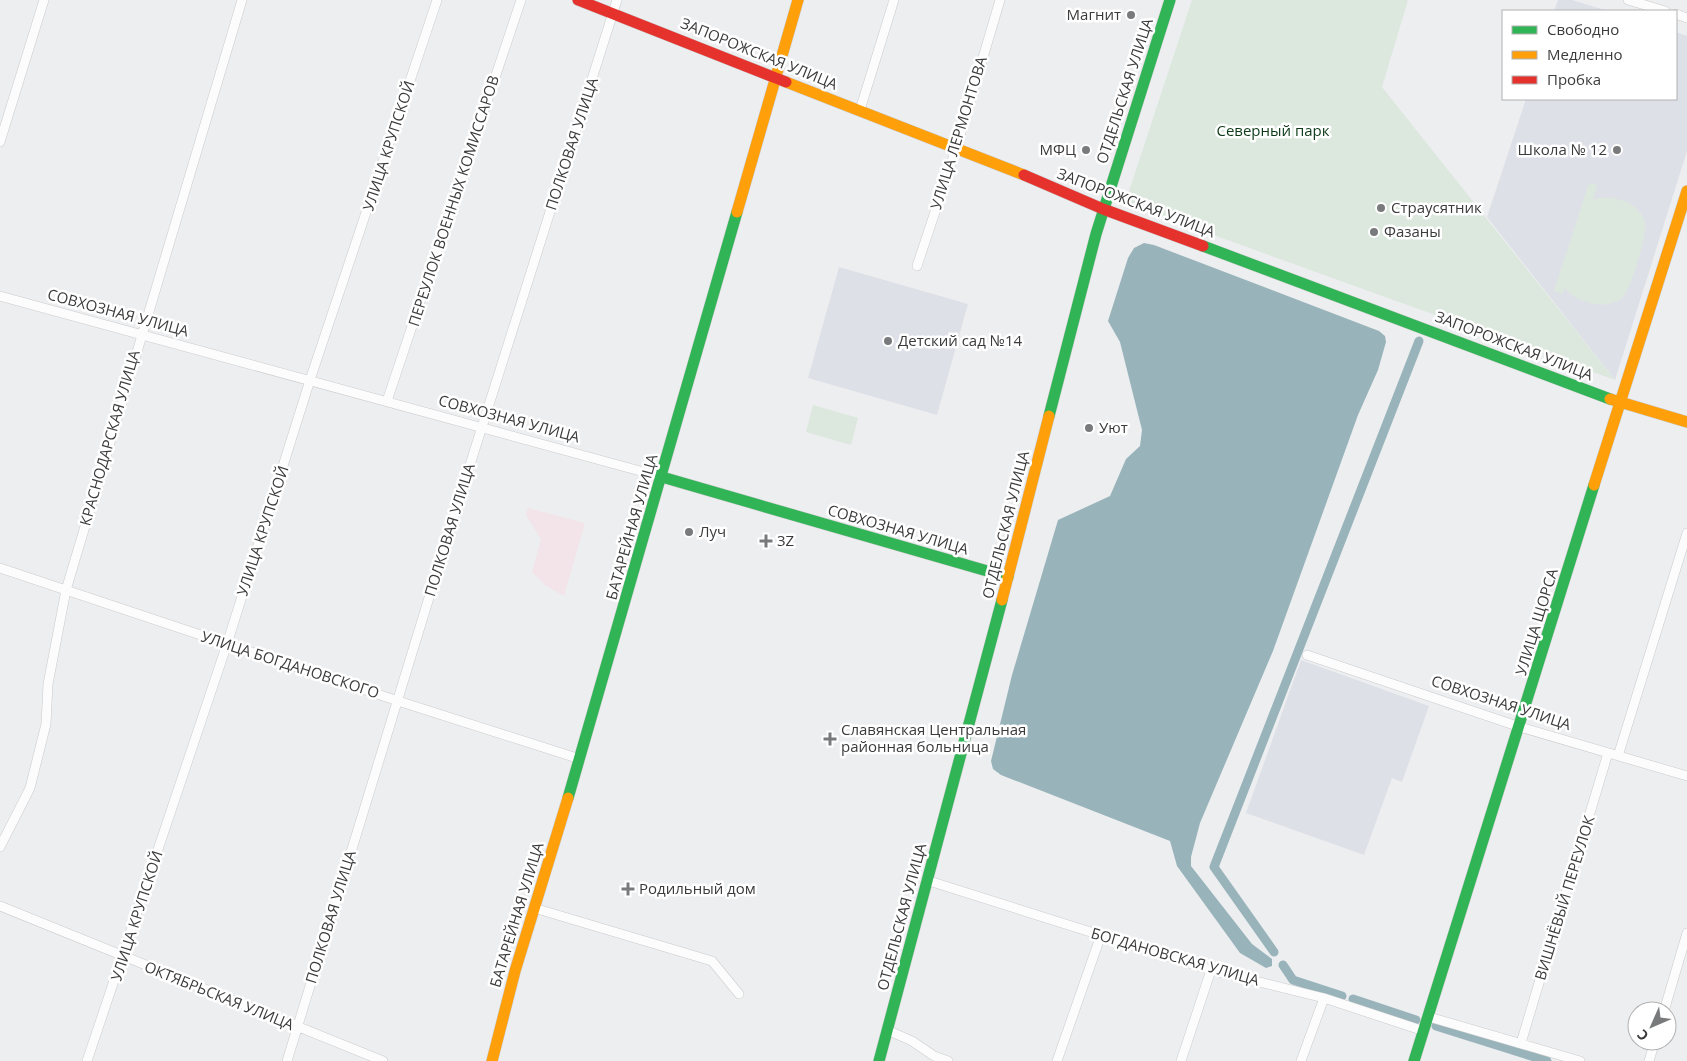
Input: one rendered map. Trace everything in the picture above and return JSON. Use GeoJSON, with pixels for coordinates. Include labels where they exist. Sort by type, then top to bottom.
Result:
{"type":"FeatureCollection","features":[{"type":"Feature","properties":{"kind":"street"},"geometry":{"type":"LineString","coordinates":[[0,142],[44,0]]}},
{"type":"Feature","properties":{"kind":"street","name":"КРАСНОДАРСКАЯ УЛИЦА"},"geometry":{"type":"LineString","coordinates":[[0,847],[30,788],[46,724],[48,684],[66,590],[140,335],[242,0]]}},
{"type":"Feature","properties":{"kind":"street","name":"УЛИЦА КРУПСКОЙ"},"geometry":{"type":"LineString","coordinates":[[87,1061],[227,644],[310,380],[437,0]]}},
{"type":"Feature","properties":{"kind":"street","name":"ПЕРЕУЛОК ВОЕННЫХ КОМИССАРОВ"},"geometry":{"type":"LineString","coordinates":[[387,401],[521,0]]}},
{"type":"Feature","properties":{"kind":"street","name":"ЗАПОРОЖСКАЯ УЛИЦА"},"geometry":{"type":"LineString","coordinates":[[578,0],[776,76],[1103,208],[1619,402],[1687,422]]}},
{"type":"Feature","properties":{"kind":"street","name":"ПОЛКОВАЯ УЛИЦА"},"geometry":{"type":"LineString","coordinates":[[288,1061],[482,427],[617,0]]}},
{"type":"Feature","properties":{"kind":"street","name":"БАТАРЕЙНАЯ УЛИЦА"},"geometry":{"type":"LineString","coordinates":[[492,1061],[534,908],[580,759],[662,477],[798,0]]}},
{"type":"Feature","properties":{"kind":"street"},"geometry":{"type":"LineString","coordinates":[[860,110],[894,0]]}},
{"type":"Feature","properties":{"kind":"street","name":"УЛИЦА ЛЕРМОНТОВА"},"geometry":{"type":"LineString","coordinates":[[917,266],[956,149],[1000,0]]}},
{"type":"Feature","properties":{"kind":"street","name":"ОТДЕЛЬСКАЯ УЛИЦА"},"geometry":{"type":"LineString","coordinates":[[879,1061],[1008,578],[1103,208],[1170,0]]}},
{"type":"Feature","properties":{"kind":"street"},"geometry":{"type":"LineString","coordinates":[[1628,0],[1662,10]]}},
{"type":"Feature","properties":{"kind":"street","name":"УЛИЦА ЩОРСА"},"geometry":{"type":"LineString","coordinates":[[1414,1061],[1687,190]]}},
{"type":"Feature","properties":{"kind":"street","name":"СОВХОЗНАЯ УЛИЦА"},"geometry":{"type":"LineString","coordinates":[[0,296],[662,477],[1008,578]]}},
{"type":"Feature","properties":{"kind":"street"},"geometry":{"type":"LineString","coordinates":[[1618,756],[1687,533]]}},
{"type":"Feature","properties":{"kind":"street","name":"УЛИЦА БОГДАНОВСКОГО"},"geometry":{"type":"LineString","coordinates":[[0,568],[398,701],[580,759]]}},
{"type":"Feature","properties":{"kind":"street","name":"СОВХОЗНАЯ УЛИЦА"},"geometry":{"type":"LineString","coordinates":[[1307,655],[1520,727],[1687,776]]}},
{"type":"Feature","properties":{"kind":"street","name":"ВИШНЁВЫЙ ПЕРЕУЛОК"},"geometry":{"type":"LineString","coordinates":[[1521,1043],[1608,753]]}},
{"type":"Feature","properties":{"kind":"street","name":"БОГДАНОВСКАЯ УЛИЦА"},"geometry":{"type":"LineString","coordinates":[[926,880],[1211,970],[1324,998],[1424,1031]]}},
{"type":"Feature","properties":{"kind":"street","name":"ОКТЯБРЬСКАЯ УЛИЦА"},"geometry":{"type":"LineString","coordinates":[[0,906],[383,1061]]}},
{"type":"Feature","properties":{"kind":"street"},"geometry":{"type":"LineString","coordinates":[[534,908],[712,961],[739,994]]}},
{"type":"Feature","properties":{"kind":"street"},"geometry":{"type":"LineString","coordinates":[[1667,1001],[1687,933]]}},
{"type":"Feature","properties":{"kind":"street"},"geometry":{"type":"LineString","coordinates":[[1057,1061],[1101,935]]}},
{"type":"Feature","properties":{"kind":"street"},"geometry":{"type":"LineString","coordinates":[[1181,1061],[1211,970]]}},
{"type":"Feature","properties":{"kind":"street"},"geometry":{"type":"LineString","coordinates":[[1301,1061],[1324,998]]}},
{"type":"Feature","properties":{"kind":"street"},"geometry":{"type":"LineString","coordinates":[[1428,1017],[1580,1061]]}},
{"type":"Feature","properties":{"kind":"street"},"geometry":{"type":"LineString","coordinates":[[887,1030],[912,1041],[934,1056],[948,1061]]}},
{"type":"Feature","properties":{"kind":"shaded area"},"geometry":{"type":"Polygon","coordinates":[[[1558,0],[1572,0],[1605,10],[1554,10],[1558,0]]]}},
{"type":"Feature","properties":{"kind":"shaded area"},"geometry":{"type":"Polygon","coordinates":[[[1677,32],[1687,36],[1687,151],[1615,380],[1487,217],[1526,100],[1677,100],[1677,32]]]}},
{"type":"Feature","properties":{"kind":"shaded area","name":"Детский сад №14"},"geometry":{"type":"Polygon","coordinates":[[[839,267],[968,304],[937,415],[808,378],[839,267]]]}},
{"type":"Feature","properties":{"kind":"shaded area"},"geometry":{"type":"Polygon","coordinates":[[[528,508],[585,523],[564,596],[545,585],[532,572],[541,539],[526,515],[528,508]]]}},
{"type":"Feature","properties":{"kind":"shaded area"},"geometry":{"type":"Polygon","coordinates":[[[1301,660],[1429,706],[1402,782],[1392,778],[1364,855],[1246,813],[1301,660]]]}},
{"type":"Feature","properties":{"kind":"green space","name":"Северный парк"},"geometry":{"type":"Polygon","coordinates":[[[1192,0],[1408,0],[1382,87],[1615,380],[1125,203],[1192,0]]]}},
{"type":"Feature","properties":{"kind":"green space"},"geometry":{"type":"Polygon","coordinates":[[[1589,183],[1597,185],[1593,200],[1608,198],[1624,201],[1638,210],[1643,216],[1645,224],[1641,250],[1626,292],[1620,300],[1603,305],[1579,299],[1573,296],[1565,287],[1562,294],[1554,291],[1589,183]]]}},
{"type":"Feature","properties":{"kind":"green space"},"geometry":{"type":"Polygon","coordinates":[[[813,405],[858,418],[851,445],[806,432],[813,405]]]}},
{"type":"Feature","properties":{"kind":"water"},"geometry":{"type":"Polygon","coordinates":[[[1144,243],[1154,245],[1379,331],[1385,336],[1386,342],[1378,370],[1358,415],[1273,651],[1200,823],[1191,857],[1191,866],[1252,944],[1272,959],[1272,966],[1266,968],[1240,953],[1177,866],[1170,841],[1001,775],[993,769],[991,761],[1012,675],[1058,520],[1110,496],[1126,459],[1140,446],[1142,430],[1120,342],[1108,321],[1128,258],[1134,248],[1144,243]]]}},
{"type":"Feature","properties":{"kind":"waterway"},"geometry":{"type":"LineString","coordinates":[[1274,952],[1214,867],[1419,341]]}},
{"type":"Feature","properties":{"kind":"waterway"},"geometry":{"type":"LineString","coordinates":[[1283,965],[1293,980],[1342,996]]}},
{"type":"Feature","properties":{"kind":"waterway"},"geometry":{"type":"LineString","coordinates":[[1353,999],[1416,1020]]}},
{"type":"Feature","properties":{"kind":"waterway"},"geometry":{"type":"LineString","coordinates":[[1436,1026],[1547,1061]]}},
{"type":"Feature","properties":{"kind":"traffic: fast"},"geometry":{"type":"LineString","coordinates":[[1049,416],[1096,234],[1170,0]]}},
{"type":"Feature","properties":{"kind":"traffic: fast"},"geometry":{"type":"LineString","coordinates":[[568,798],[737,212]]}},
{"type":"Feature","properties":{"kind":"traffic: fast"},"geometry":{"type":"LineString","coordinates":[[1203,246],[1610,399]]}},
{"type":"Feature","properties":{"kind":"traffic: fast"},"geometry":{"type":"LineString","coordinates":[[662,477],[1008,577]]}},
{"type":"Feature","properties":{"kind":"traffic: fast"},"geometry":{"type":"LineString","coordinates":[[1414,1061],[1594,485]]}},
{"type":"Feature","properties":{"kind":"traffic: fast"},"geometry":{"type":"LineString","coordinates":[[879,1061],[1002,600]]}},
{"type":"Feature","properties":{"kind":"traffic: slow"},"geometry":{"type":"LineString","coordinates":[[737,212],[798,0]]}},
{"type":"Feature","properties":{"kind":"traffic: slow"},"geometry":{"type":"LineString","coordinates":[[786,82],[1024,175]]}},
{"type":"Feature","properties":{"kind":"traffic: slow"},"geometry":{"type":"LineString","coordinates":[[1594,485],[1687,191]]}},
{"type":"Feature","properties":{"kind":"traffic: slow"},"geometry":{"type":"LineString","coordinates":[[1610,399],[1687,422]]}},
{"type":"Feature","properties":{"kind":"traffic: slow"},"geometry":{"type":"LineString","coordinates":[[1002,600],[1049,416]]}},
{"type":"Feature","properties":{"kind":"traffic: slow"},"geometry":{"type":"LineString","coordinates":[[492,1061],[515,971],[568,798]]}},
{"type":"Feature","properties":{"kind":"traffic: jam"},"geometry":{"type":"LineString","coordinates":[[578,0],[786,82]]}},
{"type":"Feature","properties":{"kind":"traffic: jam"},"geometry":{"type":"LineString","coordinates":[[1024,175],[1103,209],[1203,246]]}},
{"type":"Feature","properties":{"kind":"place","name":"Магнит"},"geometry":{"type":"Point","coordinates":[1131,15]}},
{"type":"Feature","properties":{"kind":"place","name":"МФЦ"},"geometry":{"type":"Point","coordinates":[1086,150]}},
{"type":"Feature","properties":{"kind":"place","name":"Школа № 12"},"geometry":{"type":"Point","coordinates":[1617,150]}},
{"type":"Feature","properties":{"kind":"place","name":"Страусятник"},"geometry":{"type":"Point","coordinates":[1381,208]}},
{"type":"Feature","properties":{"kind":"place","name":"Фазаны"},"geometry":{"type":"Point","coordinates":[1374,232]}},
{"type":"Feature","properties":{"kind":"place","name":"Детский сад №14"},"geometry":{"type":"Point","coordinates":[888,341]}},
{"type":"Feature","properties":{"kind":"place","name":"Уют"},"geometry":{"type":"Point","coordinates":[1089,428]}},
{"type":"Feature","properties":{"kind":"place","name":"Луч"},"geometry":{"type":"Point","coordinates":[689,532]}},
{"type":"Feature","properties":{"kind":"place","name":"3Z"},"geometry":{"type":"Point","coordinates":[766,541]}},
{"type":"Feature","properties":{"kind":"place","name":"Славянская Центральная районная больница"},"geometry":{"type":"Point","coordinates":[830,739]}},
{"type":"Feature","properties":{"kind":"place","name":"Родильный дом"},"geometry":{"type":"Point","coordinates":[628,889]}}]}
